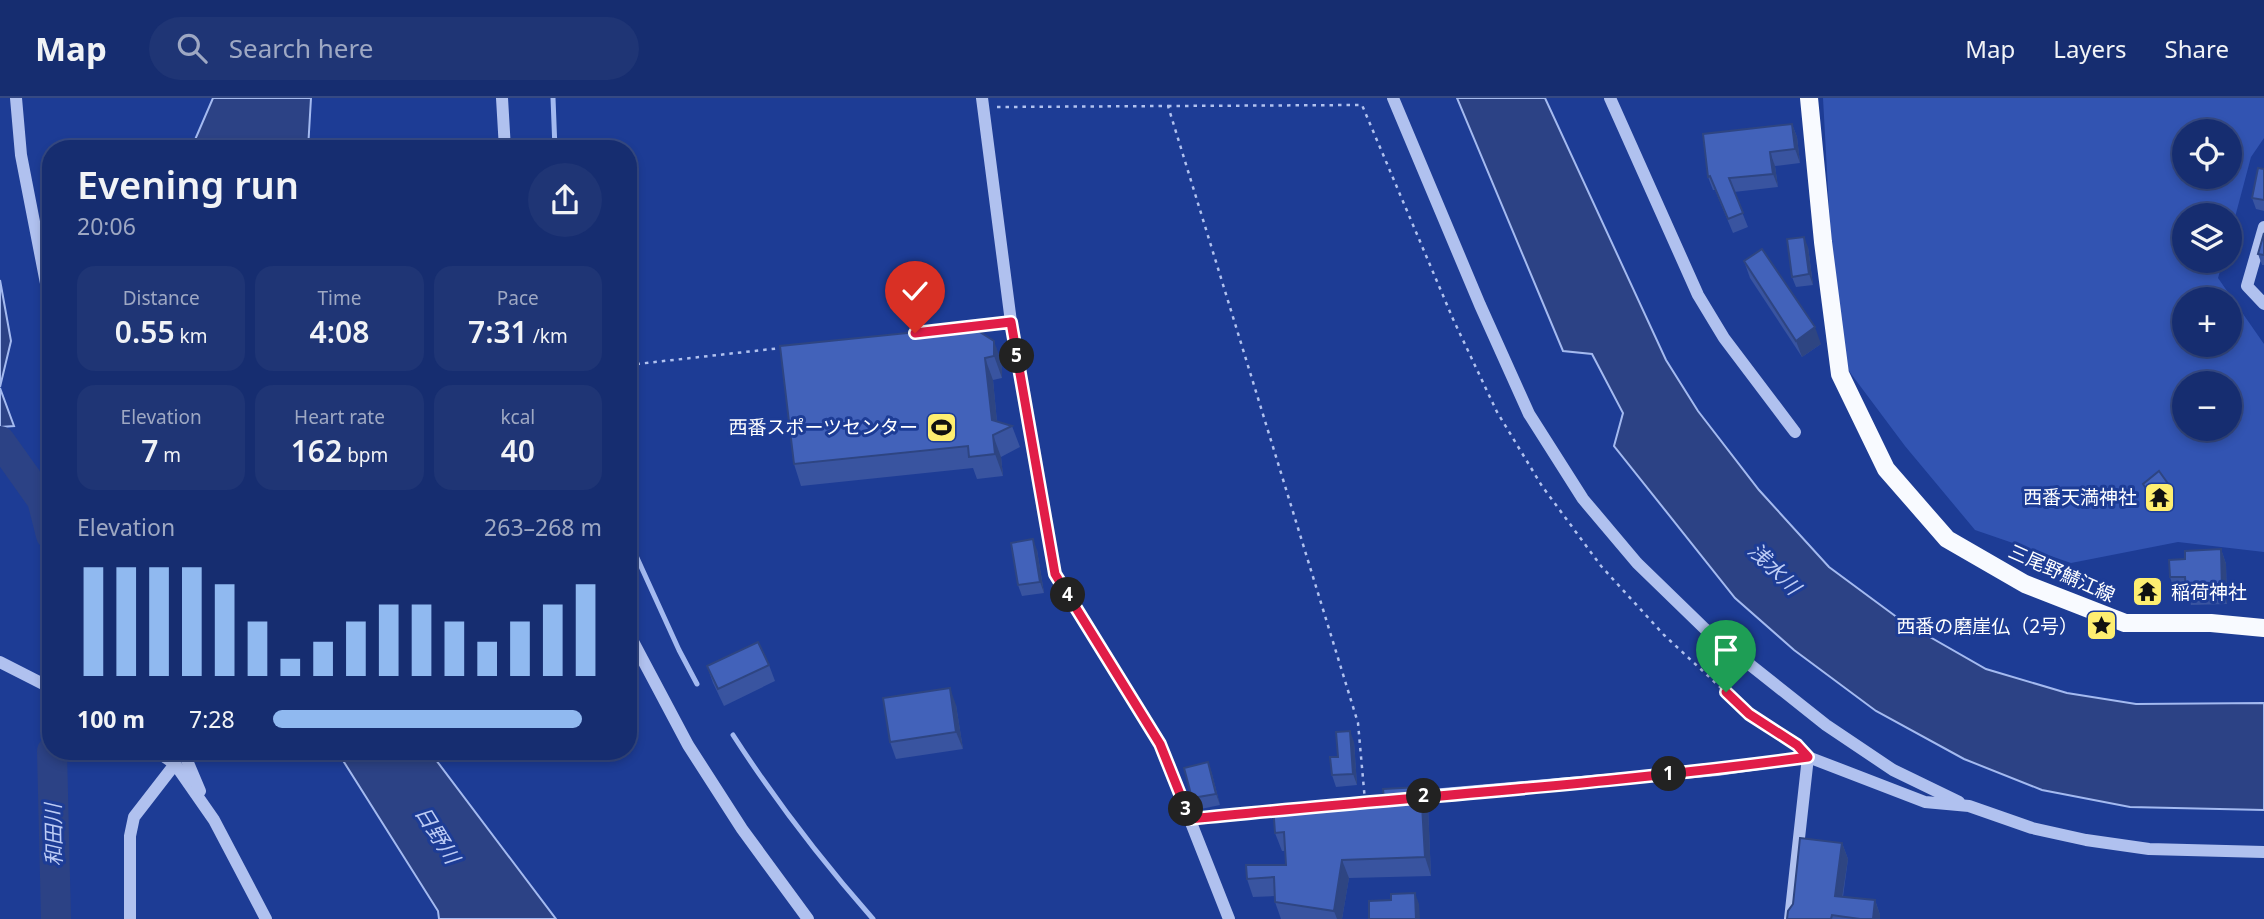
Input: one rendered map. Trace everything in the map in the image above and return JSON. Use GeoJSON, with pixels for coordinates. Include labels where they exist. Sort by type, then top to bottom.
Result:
{"type":"FeatureCollection","features":[{"type":"Feature","properties":{"kind":"main road","name":"三尾野鯖江線"},"geometry":{"type":"LineString","coordinates":[[1809,98],[1823,242],[1840,374],[1886,469],[1947,539],[2025,584],[2124,623],[2211,623],[2264,628]]}},
{"type":"Feature","properties":{"kind":"street"},"geometry":{"type":"LineString","coordinates":[[16,98],[21,155],[42,263]]}},
{"type":"Feature","properties":{"kind":"street"},"geometry":{"type":"LineString","coordinates":[[502,98],[504,140]]}},
{"type":"Feature","properties":{"kind":"street"},"geometry":{"type":"LineString","coordinates":[[1393,98],[1479,305],[1529,414],[1583,499],[1637,563],[1705,629],[1826,725],[1894,770],[1969,806],[2032,828],[2086,840],[2149,849],[2264,852]]}},
{"type":"Feature","properties":{"kind":"street"},"geometry":{"type":"LineString","coordinates":[[1610,98],[1698,295],[1724,338],[1795,432]]}},
{"type":"Feature","properties":{"kind":"street"},"geometry":{"type":"LineString","coordinates":[[982,102],[1011,322],[1055,574],[1160,744],[1229,919]]}},
{"type":"Feature","properties":{"kind":"street"},"geometry":{"type":"LineString","coordinates":[[2264,227],[2247,286],[2264,304]]}},
{"type":"Feature","properties":{"kind":"street"},"geometry":{"type":"LineString","coordinates":[[637,649],[688,745],[742,830],[808,919]]}},
{"type":"Feature","properties":{"kind":"street"},"geometry":{"type":"LineString","coordinates":[[0,663],[42,684]]}},
{"type":"Feature","properties":{"kind":"street"},"geometry":{"type":"LineString","coordinates":[[1392,799],[1717,769],[1808,757],[1925,802],[1969,806]]}},
{"type":"Feature","properties":{"kind":"street"},"geometry":{"type":"LineString","coordinates":[[1790,919],[1808,757]]}},
{"type":"Feature","properties":{"kind":"street"},"geometry":{"type":"LineString","coordinates":[[169,760],[175,764],[214,820]]}},
{"type":"Feature","properties":{"kind":"street"},"geometry":{"type":"LineString","coordinates":[[187,760],[214,820],[266,919]]}},
{"type":"Feature","properties":{"kind":"street"},"geometry":{"type":"LineString","coordinates":[[130,919],[130,836],[134,817],[175,764]]}},
{"type":"Feature","properties":{"kind":"street"},"geometry":{"type":"LineString","coordinates":[[1190,819],[1298,808]]}},
{"type":"Feature","properties":{"kind":"path"},"geometry":{"type":"LineString","coordinates":[[982,102],[1168,106],[1362,105],[1453,319],[1497,412],[1542,486],[1601,566],[1664,635],[1749,714],[1797,745],[1808,757]]}},
{"type":"Feature","properties":{"kind":"path"},"geometry":{"type":"LineString","coordinates":[[1168,106],[1358,723],[1365,801]]}},
{"type":"Feature","properties":{"kind":"path"},"geometry":{"type":"LineString","coordinates":[[943,330],[1011,322]]}},
{"type":"Feature","properties":{"kind":"path"},"geometry":{"type":"LineString","coordinates":[[637,364],[792,347]]}},
{"type":"Feature","properties":{"kind":"shaded area"},"geometry":{"type":"Polygon","coordinates":[[[1823,98],[2264,98],[2264,138],[2251,157],[2239,203],[2172,203],[2172,273],[2219,273],[2218,278],[2224,287],[2172,287],[2172,357],[2242,357],[2242,312],[2264,344],[2264,552],[2178,542],[2071,563],[1975,530],[1905,446],[1837,355],[1823,98]]]}},
{"type":"Feature","properties":{"kind":"water"},"geometry":{"type":"Polygon","coordinates":[[[213,98],[311,98],[309,140],[195,140],[213,98]]]}},
{"type":"Feature","properties":{"kind":"water","name":"浅水川"},"geometry":{"type":"Polygon","coordinates":[[[1457,98],[1545,98],[1666,360],[1698,411],[1759,490],[1829,567],[1902,621],[1986,669],[2067,693],[2136,704],[2264,703],[2264,810],[2130,807],[2042,790],[1964,759],[1876,711],[1794,650],[1735,598],[1614,446],[1623,413],[1592,354],[1563,351],[1457,98]]]}},
{"type":"Feature","properties":{"kind":"water"},"geometry":{"type":"Polygon","coordinates":[[[0,280],[11,341],[0,387],[0,280]]]}},
{"type":"Feature","properties":{"kind":"water"},"geometry":{"type":"Polygon","coordinates":[[[0,388],[14,426],[0,427],[0,388]]]}},
{"type":"Feature","properties":{"kind":"water","name":"日野川"},"geometry":{"type":"Polygon","coordinates":[[[343,760],[436,760],[556,919],[439,919],[438,911],[343,760]]]}},
{"type":"Feature","properties":{"kind":"building"},"geometry":{"type":"Polygon","coordinates":[[[1792,124],[1795,149],[1770,152],[1773,174],[1729,178],[1743,213],[1728,219],[1710,176],[1708,177],[1703,134],[1792,124]]]}},
{"type":"Feature","properties":{"kind":"building"},"geometry":{"type":"Polygon","coordinates":[[[2258,168],[2264,169],[2264,200],[2252,198],[2258,168]]]}},
{"type":"Feature","properties":{"kind":"building"},"geometry":{"type":"Polygon","coordinates":[[[2264,233],[2264,255],[2258,254],[2264,233]]]}},
{"type":"Feature","properties":{"kind":"building"},"geometry":{"type":"Polygon","coordinates":[[[1804,237],[1809,274],[1792,277],[1787,239],[1804,237]]]}},
{"type":"Feature","properties":{"kind":"building"},"geometry":{"type":"Polygon","coordinates":[[[1762,249],[1815,327],[1796,341],[1744,261],[1762,249]]]}},
{"type":"Feature","properties":{"kind":"building"},"geometry":{"type":"Polygon","coordinates":[[[956,328],[957,331],[975,329],[994,341],[994,356],[985,358],[992,420],[1012,426],[993,435],[995,454],[969,457],[968,446],[794,464],[780,346],[956,328]]]}},
{"type":"Feature","properties":{"kind":"building"},"geometry":{"type":"Polygon","coordinates":[[[2159,471],[2169,485],[2153,498],[2143,484],[2159,471]]]}},
{"type":"Feature","properties":{"kind":"building"},"geometry":{"type":"Polygon","coordinates":[[[1033,539],[1040,582],[1018,585],[1011,543],[1033,539]]]}},
{"type":"Feature","properties":{"kind":"building"},"geometry":{"type":"Polygon","coordinates":[[[2221,549],[2222,589],[2186,590],[2185,577],[2170,577],[2169,560],[2185,559],[2185,551],[2221,549]]]}},
{"type":"Feature","properties":{"kind":"building"},"geometry":{"type":"Polygon","coordinates":[[[2141,579],[2153,580],[2153,593],[2140,592],[2141,579]]]}},
{"type":"Feature","properties":{"kind":"building"},"geometry":{"type":"Polygon","coordinates":[[[758,642],[769,665],[718,689],[707,666],[758,642]]]}},
{"type":"Feature","properties":{"kind":"building"},"geometry":{"type":"Polygon","coordinates":[[[950,688],[956,732],[890,742],[883,698],[950,688]]]}},
{"type":"Feature","properties":{"kind":"building"},"geometry":{"type":"Polygon","coordinates":[[[1350,731],[1353,774],[1332,775],[1330,757],[1338,757],[1336,732],[1350,731]]]}},
{"type":"Feature","properties":{"kind":"building"},"geometry":{"type":"Polygon","coordinates":[[[1208,762],[1216,794],[1192,798],[1184,768],[1208,762]]]}},
{"type":"Feature","properties":{"kind":"building"},"geometry":{"type":"Polygon","coordinates":[[[1421,787],[1425,857],[1342,860],[1334,911],[1275,902],[1274,877],[1247,879],[1246,865],[1286,865],[1284,832],[1275,833],[1273,805],[1384,799],[1383,789],[1421,787]]]}},
{"type":"Feature","properties":{"kind":"building"},"geometry":{"type":"Polygon","coordinates":[[[1800,838],[1842,843],[1835,896],[1875,900],[1873,919],[1832,915],[1831,919],[1787,919],[1793,904],[1800,838]]]}},
{"type":"Feature","properties":{"kind":"building"},"geometry":{"type":"Polygon","coordinates":[[[1415,893],[1416,919],[1369,919],[1369,901],[1391,900],[1391,894],[1415,893]]]}},
{"type":"Feature","properties":{"kind":"waterway"},"geometry":{"type":"LineString","coordinates":[[553,98],[555,140]]}},
{"type":"Feature","properties":{"kind":"waterway","name":"和田川"},"geometry":{"type":"LineString","coordinates":[[0,441],[42,500]]}},
{"type":"Feature","properties":{"kind":"waterway"},"geometry":{"type":"LineString","coordinates":[[637,558],[697,684]]}},
{"type":"Feature","properties":{"kind":"waterway"},"geometry":{"type":"LineString","coordinates":[[733,735],[800,830],[873,919]]}},
{"type":"Feature","properties":{"kind":"waterway","name":"和田川"},"geometry":{"type":"LineString","coordinates":[[52,760],[56,919]]}},
{"type":"Feature","properties":{"kind":"place","name":"西番スポーツセンター"},"geometry":{"type":"Point","coordinates":[941,427]}},
{"type":"Feature","properties":{"kind":"place","name":"西番天満神社"},"geometry":{"type":"Point","coordinates":[2160,497]}},
{"type":"Feature","properties":{"kind":"place","name":"稲荷神社"},"geometry":{"type":"Point","coordinates":[2148,592]}},
{"type":"Feature","properties":{"kind":"place","name":"西番の磨崖仏（2号）"},"geometry":{"type":"Point","coordinates":[2101,626]}},
{"type":"Feature","properties":{"kind":"route"},"geometry":{"type":"LineString","coordinates":[[915,333],[1011,322],[1055,574],[1160,744],[1190,819],[1717,769],[1808,757],[1797,745],[1749,714],[1726,692]]}}]}
